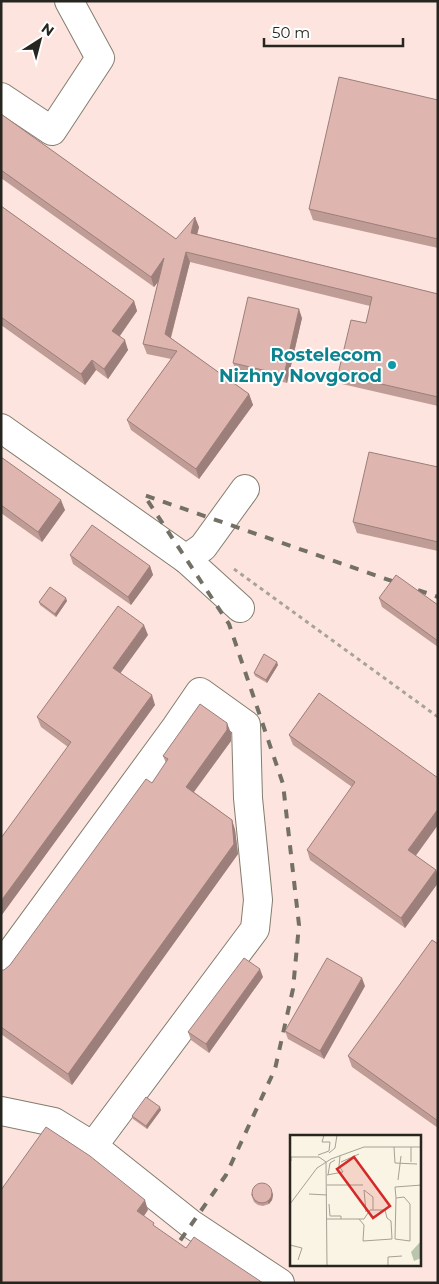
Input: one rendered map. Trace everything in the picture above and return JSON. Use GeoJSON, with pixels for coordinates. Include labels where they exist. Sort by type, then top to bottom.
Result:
{"type":"FeatureCollection","features":[{"type":"Feature","properties":{"kind":"lane"},"geometry":{"type":"LineString","coordinates":[[1,96],[52,131],[100,58],[69,1]]}},
{"type":"Feature","properties":{"kind":"lane"},"geometry":{"type":"LineString","coordinates":[[1,428],[194,553],[240,608]]}},
{"type":"Feature","properties":{"kind":"lane"},"geometry":{"type":"LineString","coordinates":[[194,553],[245,489]]}},
{"type":"Feature","properties":{"kind":"lane"},"geometry":{"type":"LineString","coordinates":[[1,966],[200,692],[246,725],[248,798],[258,900],[254,929],[93,1146]]}},
{"type":"Feature","properties":{"kind":"lane"},"geometry":{"type":"LineString","coordinates":[[1,1111],[54,1122],[93,1146],[191,1224],[280,1283]]}},
{"type":"Feature","properties":{"kind":"path"},"geometry":{"type":"LineString","coordinates":[[194,553],[438,717]]}},
{"type":"Feature","properties":{"kind":"shaded area"},"geometry":{"type":"Polygon","coordinates":[[[1,1],[438,1],[438,1283],[1,1283],[1,1]]]}},
{"type":"Feature","properties":{"kind":"building"},"geometry":{"type":"Polygon","coordinates":[[[339,77],[438,100],[438,239],[309,209],[339,77]]]}},
{"type":"Feature","properties":{"kind":"building"},"geometry":{"type":"Polygon","coordinates":[[[1,114],[176,239],[195,217],[191,233],[438,294],[438,397],[338,374],[351,320],[366,323],[372,297],[186,252],[165,334],[249,394],[196,469],[127,420],[177,351],[143,344],[164,258],[151,277],[1,170],[1,114]]]}},
{"type":"Feature","properties":{"kind":"building"},"geometry":{"type":"Polygon","coordinates":[[[1,206],[134,301],[112,331],[125,340],[104,369],[92,360],[81,374],[1,317],[1,206]]]}},
{"type":"Feature","properties":{"kind":"building"},"geometry":{"type":"Polygon","coordinates":[[[248,297],[299,309],[284,375],[233,363],[248,297]]]}},
{"type":"Feature","properties":{"kind":"building"},"geometry":{"type":"Polygon","coordinates":[[[369,452],[438,467],[438,542],[353,522],[369,452]]]}},
{"type":"Feature","properties":{"kind":"building"},"geometry":{"type":"Polygon","coordinates":[[[1,457],[61,500],[38,532],[1,505],[1,457]]]}},
{"type":"Feature","properties":{"kind":"building"},"geometry":{"type":"Polygon","coordinates":[[[92,525],[150,566],[128,597],[70,555],[92,525]]]}},
{"type":"Feature","properties":{"kind":"building"},"geometry":{"type":"Polygon","coordinates":[[[396,575],[438,605],[438,641],[379,598],[396,575]]]}},
{"type":"Feature","properties":{"kind":"building"},"geometry":{"type":"Polygon","coordinates":[[[50,587],[66,598],[55,614],[39,602],[50,587]]]}},
{"type":"Feature","properties":{"kind":"building"},"geometry":{"type":"Polygon","coordinates":[[[118,606],[144,625],[113,668],[152,695],[1,901],[1,838],[71,742],[37,717],[118,606]]]}},
{"type":"Feature","properties":{"kind":"building"},"geometry":{"type":"Polygon","coordinates":[[[264,654],[277,662],[266,680],[254,673],[264,654]]]}},
{"type":"Feature","properties":{"kind":"building"},"geometry":{"type":"Polygon","coordinates":[[[319,693],[438,778],[438,809],[408,850],[436,870],[401,918],[307,850],[355,782],[289,735],[319,693]]]}},
{"type":"Feature","properties":{"kind":"building"},"geometry":{"type":"Polygon","coordinates":[[[200,704],[227,723],[227,730],[186,787],[232,820],[234,844],[68,1074],[1,1027],[1,970],[10,965],[146,779],[152,783],[168,759],[163,756],[200,704]]]}},
{"type":"Feature","properties":{"kind":"building"},"geometry":{"type":"Polygon","coordinates":[[[432,940],[438,944],[438,1121],[348,1056],[432,940]]]}},
{"type":"Feature","properties":{"kind":"building"},"geometry":{"type":"Polygon","coordinates":[[[244,958],[260,969],[206,1044],[188,1032],[244,958]]]}},
{"type":"Feature","properties":{"kind":"building"},"geometry":{"type":"Polygon","coordinates":[[[327,958],[362,978],[320,1051],[285,1031],[327,958]]]}},
{"type":"Feature","properties":{"kind":"building"},"geometry":{"type":"Polygon","coordinates":[[[146,1097],[160,1107],[146,1126],[132,1116],[146,1097]]]}},
{"type":"Feature","properties":{"kind":"building"},"geometry":{"type":"Polygon","coordinates":[[[46,1127],[90,1156],[145,1200],[137,1211],[154,1223],[153,1225],[186,1248],[194,1237],[263,1283],[1,1283],[1,1190],[46,1127]]]}},
{"type":"Feature","properties":{"kind":"building"},"geometry":{"type":"Polygon","coordinates":[[[262,1183],[269,1186],[272,1193],[269,1200],[262,1203],[255,1200],[252,1193],[255,1186],[262,1183]]]}},
{"type":"Feature","properties":{"kind":"railway"},"geometry":{"type":"LineString","coordinates":[[170,1255],[226,1175],[275,1069],[293,989],[299,925],[283,784],[229,624],[144,495],[438,597]]}},
{"type":"Feature","properties":{"kind":"place","name":"Rostelecom Nizhny Novgorod"},"geometry":{"type":"Point","coordinates":[392,365]}}]}
